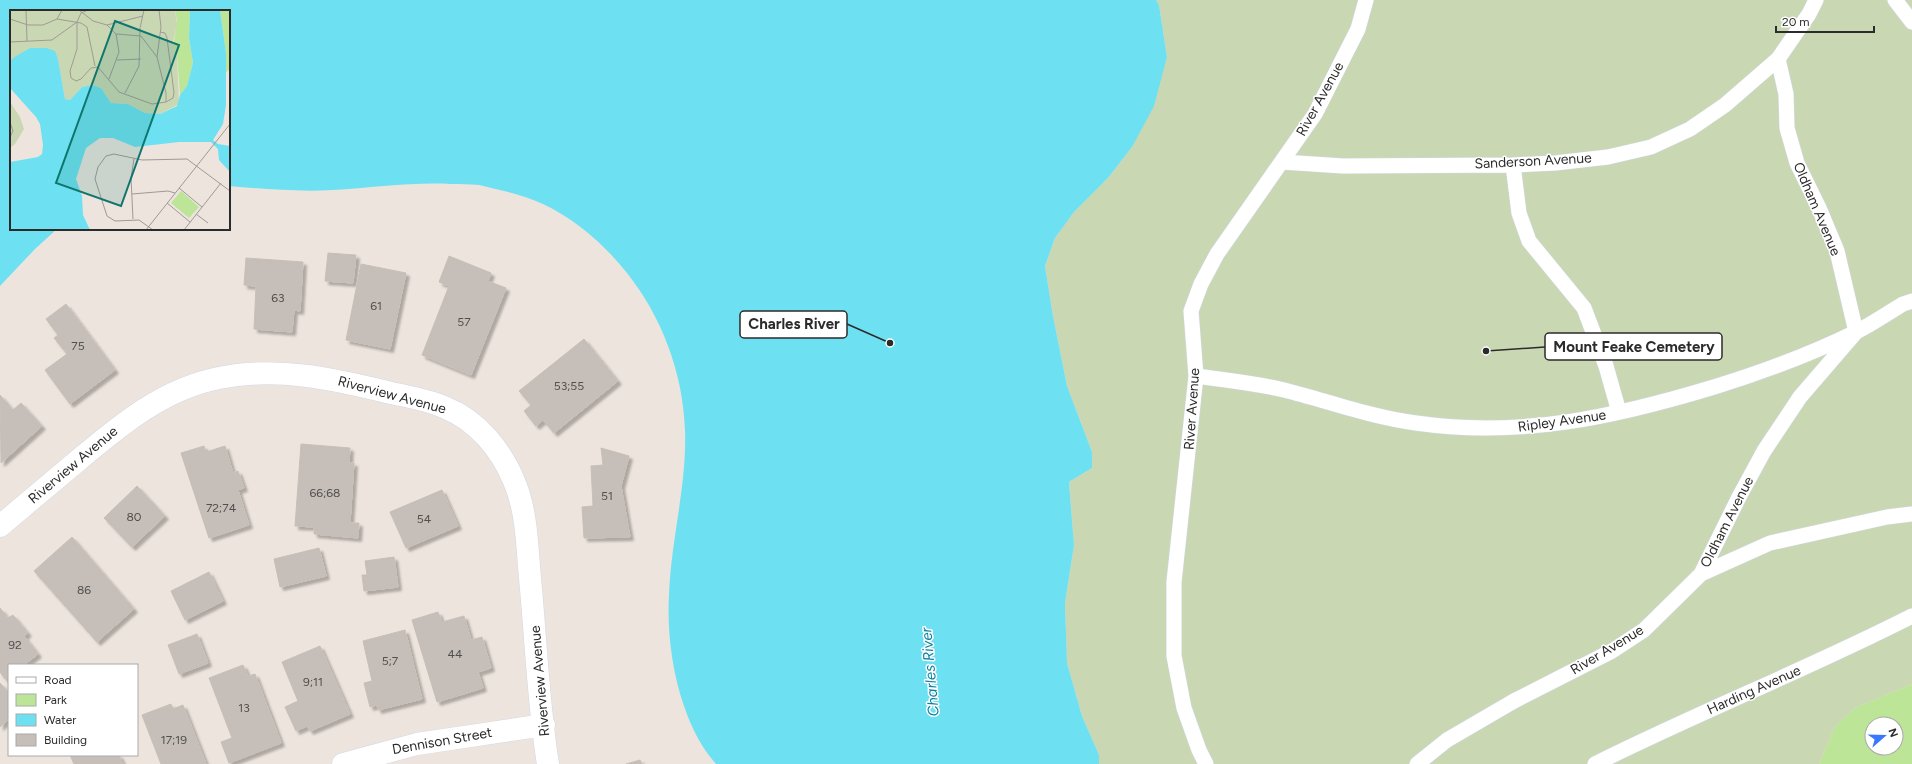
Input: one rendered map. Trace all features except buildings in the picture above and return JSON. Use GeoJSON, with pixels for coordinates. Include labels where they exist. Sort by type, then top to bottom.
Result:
{"type":"FeatureCollection","features":[{"type":"Feature","properties":{"kind":"street","name":"Riverview Avenue"},"geometry":{"type":"LineString","coordinates":[[0,526],[125,422],[171,394],[201,382],[252,374],[296,375],[343,382],[446,408],[472,424],[497,449],[506,465],[520,500],[527,548],[548,764]]}},
{"type":"Feature","properties":{"kind":"street","name":"Dennison Street"},"geometry":{"type":"LineString","coordinates":[[343,764],[417,744],[544,725]]}},
{"type":"Feature","properties":{"kind":"lane","name":"River Avenue"},"geometry":{"type":"LineString","coordinates":[[1206,764],[1199,750],[1184,708],[1174,656],[1174,582],[1196,376],[1191,311],[1201,284],[1217,254],[1315,114],[1358,29],[1366,0]]}},
{"type":"Feature","properties":{"kind":"lane"},"geometry":{"type":"LineString","coordinates":[[1778,59],[1809,14],[1816,0]]}},
{"type":"Feature","properties":{"kind":"lane"},"geometry":{"type":"LineString","coordinates":[[1895,0],[1912,22]]}},
{"type":"Feature","properties":{"kind":"lane","name":"Sanderson Avenue"},"geometry":{"type":"LineString","coordinates":[[1282,162],[1343,166],[1513,165],[1555,163],[1608,157],[1651,147],[1690,129],[1724,105],[1778,59]]}},
{"type":"Feature","properties":{"kind":"lane","name":"Oldham Avenue"},"geometry":{"type":"LineString","coordinates":[[1700,574],[1738,497],[1768,445],[1800,397],[1856,332],[1837,251],[1819,208],[1797,163],[1787,128],[1786,94],[1778,59]]}},
{"type":"Feature","properties":{"kind":"lane"},"geometry":{"type":"LineString","coordinates":[[1513,165],[1519,213],[1529,241],[1584,308],[1606,366],[1619,412]]}},
{"type":"Feature","properties":{"kind":"lane","name":"Ripley Avenue"},"geometry":{"type":"LineString","coordinates":[[1196,376],[1282,390],[1350,409],[1415,423],[1473,428],[1536,427],[1619,412],[1674,399],[1740,379],[1789,361],[1856,332],[1903,304],[1912,301]]}},
{"type":"Feature","properties":{"kind":"lane","name":"River Avenue"},"geometry":{"type":"LineString","coordinates":[[1417,764],[1447,740],[1514,702],[1612,651],[1644,630],[1700,574],[1770,543],[1887,517],[1912,514]]}},
{"type":"Feature","properties":{"kind":"lane","name":"Harding Avenue"},"geometry":{"type":"LineString","coordinates":[[1595,764],[1662,730],[1767,685],[1912,616]]}},
{"type":"Feature","properties":{"kind":"green space"},"geometry":{"type":"Polygon","coordinates":[[[1156,0],[1912,0],[1912,684],[1855,708],[1835,727],[1819,764],[1099,764],[1099,755],[1082,716],[1067,663],[1065,603],[1074,545],[1069,482],[1092,468],[1092,452],[1067,386],[1045,266],[1055,238],[1074,212],[1108,178],[1132,147],[1167,57],[1159,5],[1156,0]]]}},
{"type":"Feature","properties":{"kind":"green space"},"geometry":{"type":"Polygon","coordinates":[[[1912,684],[1912,764],[1819,764],[1835,727],[1855,708],[1912,684]]]}},
{"type":"Feature","properties":{"kind":"water"},"geometry":{"type":"Polygon","coordinates":[[[0,0],[1156,0],[1159,5],[1167,57],[1154,106],[1132,147],[1108,178],[1074,212],[1055,238],[1045,266],[1067,386],[1092,452],[1092,468],[1069,482],[1074,545],[1065,603],[1067,663],[1082,716],[1099,755],[1099,764],[716,764],[701,744],[690,722],[676,679],[671,651],[669,623],[670,574],[684,472],[685,430],[680,388],[675,367],[651,308],[627,273],[589,234],[567,217],[528,198],[479,185],[465,184],[407,184],[320,191],[230,186],[230,10],[10,10],[10,230],[56,230],[35,249],[0,286],[0,0]]]}},
{"type":"Feature","properties":{"kind":"place","name":"Charles River"},"geometry":{"type":"Point","coordinates":[890,343]}},
{"type":"Feature","properties":{"kind":"place","name":"Mount Feake Cemetery"},"geometry":{"type":"Point","coordinates":[1486,351]}}]}
